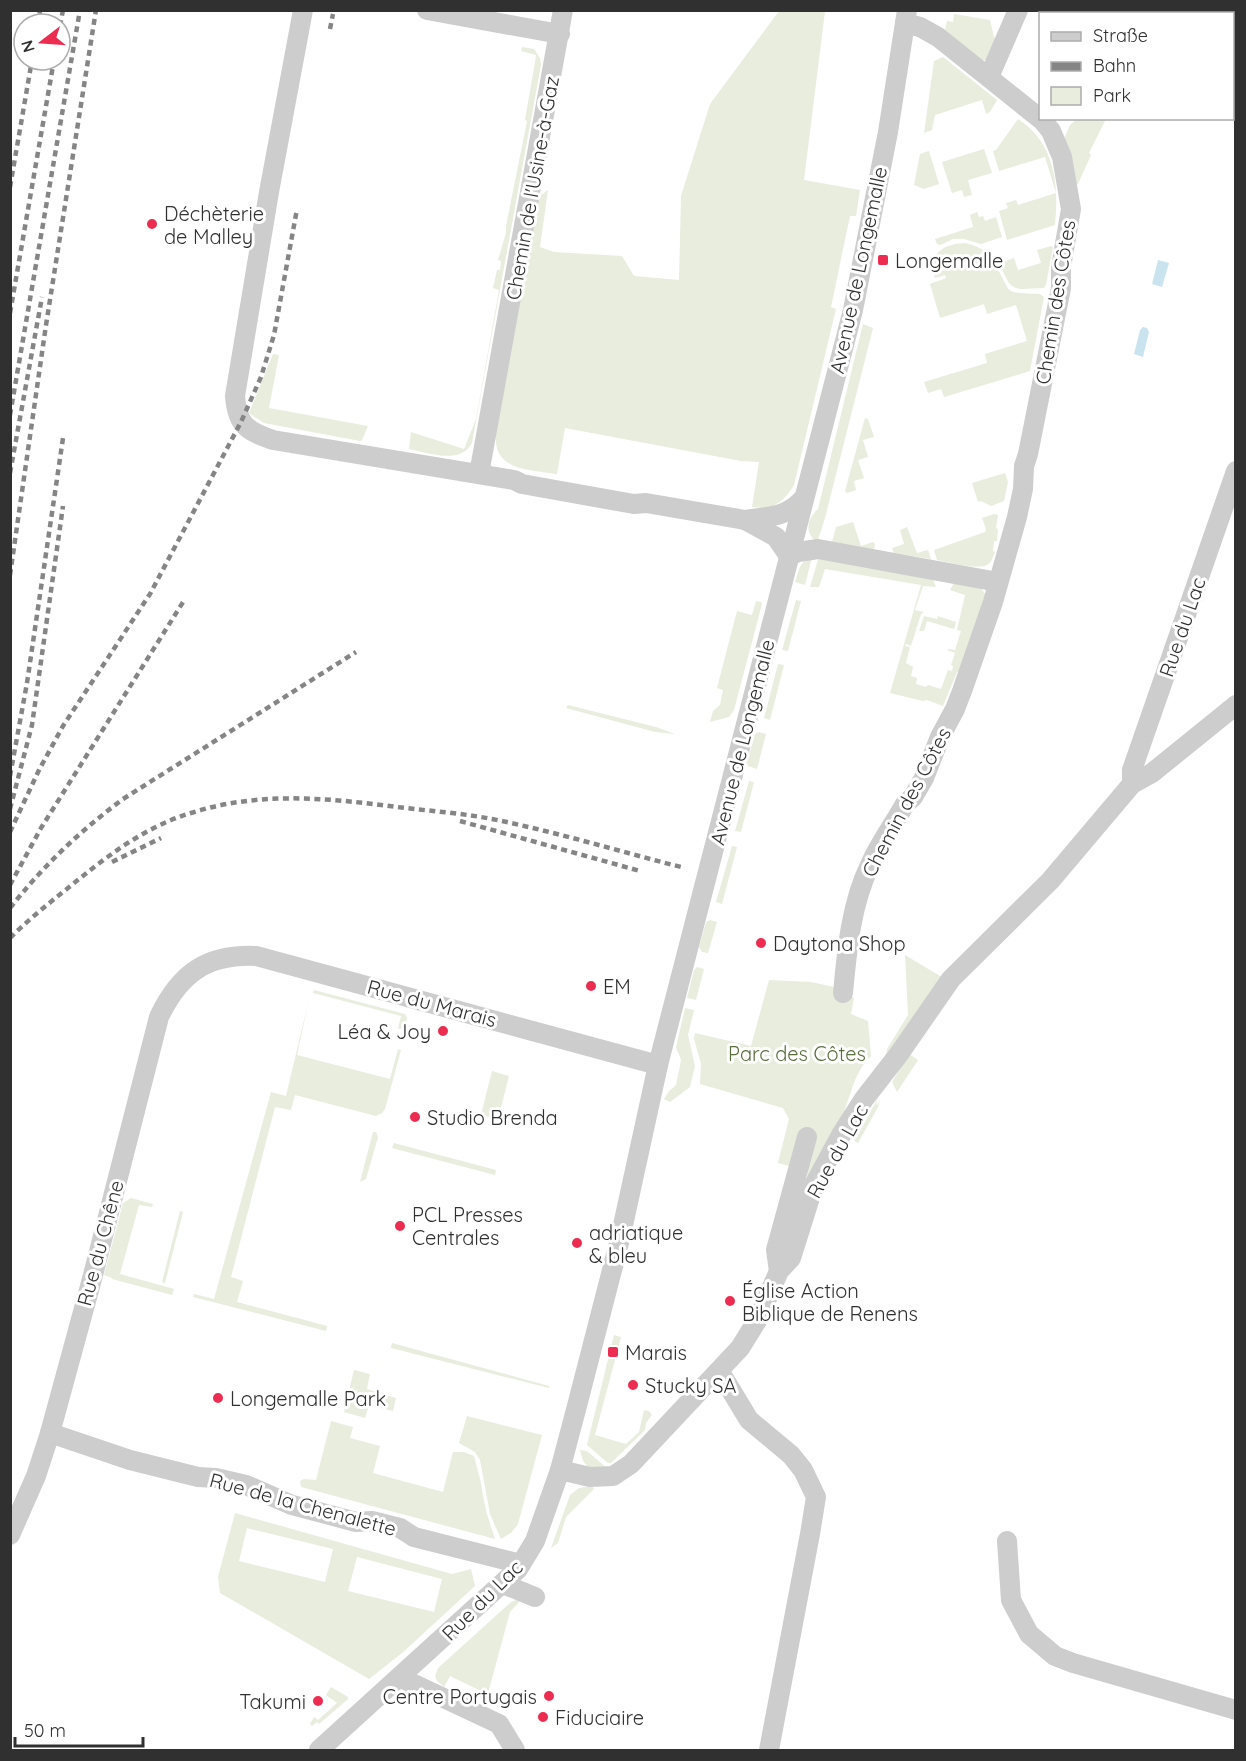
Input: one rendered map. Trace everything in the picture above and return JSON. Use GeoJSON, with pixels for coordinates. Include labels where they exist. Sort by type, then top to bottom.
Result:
{"type":"FeatureCollection","features":[{"type":"Feature","properties":{"kind":"street"},"geometry":{"type":"LineString","coordinates":[[303,10],[269,192],[235,396],[241,422],[253,432],[273,440],[514,480],[522,484],[622,502],[646,503],[745,520],[782,515],[794,509],[804,498]]}},
{"type":"Feature","properties":{"kind":"street"},"geometry":{"type":"LineString","coordinates":[[427,10],[560,34]]}},
{"type":"Feature","properties":{"kind":"street","name":"Chemin de l'Usine-à-Gaz"},"geometry":{"type":"LineString","coordinates":[[479,474],[564,10]]}},
{"type":"Feature","properties":{"kind":"street"},"geometry":{"type":"LineString","coordinates":[[989,77],[1018,10]]}},
{"type":"Feature","properties":{"kind":"street","name":"Chemin des Côtes"},"geometry":{"type":"LineString","coordinates":[[915,18],[1039,118]]}},
{"type":"Feature","properties":{"kind":"street","name":"Avenue de Longemalle"},"geometry":{"type":"LineString","coordinates":[[560,1470],[620,1239],[658,1065],[853,310],[888,132],[915,18]]}},
{"type":"Feature","properties":{"kind":"street","name":"Chemin des Côtes"},"geometry":{"type":"LineString","coordinates":[[843,993],[851,924],[870,865],[905,804],[913,797],[940,737],[956,709],[1017,517],[1023,489],[1024,466],[1061,288],[1061,267],[1071,209],[1062,157],[1051,131],[1042,120]]}},
{"type":"Feature","properties":{"kind":"street","name":"Rue du Lac"},"geometry":{"type":"LineString","coordinates":[[1132,784],[1132,770],[1236,471]]}},
{"type":"Feature","properties":{"kind":"street"},"geometry":{"type":"LineString","coordinates":[[745,520],[776,537],[789,556],[818,549],[998,582]]}},
{"type":"Feature","properties":{"kind":"street"},"geometry":{"type":"LineString","coordinates":[[797,527],[804,539],[818,549]]}},
{"type":"Feature","properties":{"kind":"street","name":"Rue du Lac"},"geometry":{"type":"LineString","coordinates":[[320,1750],[401,1678],[520,1566],[535,1541],[560,1470],[590,1477],[613,1476],[632,1464],[720,1372],[740,1348],[758,1319],[779,1271],[791,1258],[808,1202],[826,1162],[858,1108],[951,979],[1050,881],[1132,784],[1152,773],[1236,705]]}},
{"type":"Feature","properties":{"kind":"street","name":"Rue du Marais"},"geometry":{"type":"LineString","coordinates":[[205,964],[221,958],[256,956],[658,1065]]}},
{"type":"Feature","properties":{"kind":"street","name":"Rue du Chêne"},"geometry":{"type":"LineString","coordinates":[[10,1535],[36,1476],[50,1433],[159,1017],[176,987],[189,973],[205,964]]}},
{"type":"Feature","properties":{"kind":"street"},"geometry":{"type":"LineString","coordinates":[[779,1271],[776,1250],[807,1137]]}},
{"type":"Feature","properties":{"kind":"street"},"geometry":{"type":"LineString","coordinates":[[720,1372],[749,1420],[787,1452],[810,1481],[816,1497],[769,1750]]}},
{"type":"Feature","properties":{"kind":"street","name":"Rue de la Chenalette"},"geometry":{"type":"LineString","coordinates":[[50,1433],[130,1460],[198,1477],[216,1478],[246,1485],[292,1505],[356,1522],[372,1521],[391,1525],[400,1528],[414,1538],[520,1566]]}},
{"type":"Feature","properties":{"kind":"street"},"geometry":{"type":"LineString","coordinates":[[1007,1541],[1011,1600],[1029,1634],[1055,1656],[1073,1664],[1236,1710]]}},
{"type":"Feature","properties":{"kind":"street"},"geometry":{"type":"LineString","coordinates":[[503,1584],[535,1597],[520,1566]]}},
{"type":"Feature","properties":{"kind":"street"},"geometry":{"type":"LineString","coordinates":[[401,1678],[499,1724],[516,1750]]}},
{"type":"Feature","properties":{"kind":"green space"},"geometry":{"type":"Polygon","coordinates":[[[779,11],[825,11],[804,180],[860,190],[856,216],[850,216],[831,307],[836,309],[794,485],[777,504],[759,508],[752,507],[759,462],[741,461],[565,428],[557,474],[526,470],[508,463],[501,457],[494,436],[538,197],[548,190],[540,247],[554,252],[622,256],[634,276],[679,280],[681,196],[710,104],[779,11]]]}},
{"type":"Feature","properties":{"kind":"green space"},"geometry":{"type":"Polygon","coordinates":[[[954,14],[990,20],[994,37],[999,41],[986,60],[981,60],[945,30],[947,21],[953,22],[954,14]]]}},
{"type":"Feature","properties":{"kind":"green space"},"geometry":{"type":"Polygon","coordinates":[[[522,47],[534,49],[540,58],[541,65],[472,443],[467,450],[452,456],[409,449],[411,432],[464,449],[476,419],[499,290],[493,288],[497,270],[500,270],[501,261],[498,260],[506,233],[527,121],[525,120],[536,55],[521,51],[522,47]]]}},
{"type":"Feature","properties":{"kind":"green space"},"geometry":{"type":"Polygon","coordinates":[[[943,57],[997,100],[990,112],[986,114],[982,100],[935,115],[932,130],[924,133],[934,61],[943,57]]]}},
{"type":"Feature","properties":{"kind":"green space"},"geometry":{"type":"Polygon","coordinates":[[[1018,119],[1040,140],[1047,152],[1052,166],[1056,193],[1045,157],[999,171],[993,151],[1018,119]]]}},
{"type":"Feature","properties":{"kind":"green space"},"geometry":{"type":"Polygon","coordinates":[[[1076,120],[1106,120],[1089,153],[1091,155],[1078,184],[1075,183],[1063,141],[1070,125],[1076,120]]]}},
{"type":"Feature","properties":{"kind":"green space"},"geometry":{"type":"Polygon","coordinates":[[[984,149],[992,173],[968,180],[972,195],[964,197],[962,190],[952,193],[942,162],[984,149]]]}},
{"type":"Feature","properties":{"kind":"green space"},"geometry":{"type":"Polygon","coordinates":[[[929,151],[939,184],[924,189],[914,185],[920,154],[929,151]]]}},
{"type":"Feature","properties":{"kind":"green space"},"geometry":{"type":"Polygon","coordinates":[[[1056,193],[1055,225],[1007,240],[999,211],[1008,208],[1006,203],[1016,200],[1018,205],[1056,193]]]}},
{"type":"Feature","properties":{"kind":"green space"},"geometry":{"type":"Polygon","coordinates":[[[977,212],[979,217],[983,216],[985,221],[996,217],[1002,237],[981,244],[964,239],[953,239],[940,245],[937,244],[935,239],[973,227],[970,215],[977,212]]]}},
{"type":"Feature","properties":{"kind":"green space"},"geometry":{"type":"Polygon","coordinates":[[[965,243],[984,250],[992,259],[977,266],[978,269],[995,264],[1010,290],[1040,294],[1044,297],[1030,371],[944,397],[941,389],[928,393],[924,382],[987,363],[985,354],[1027,341],[1016,305],[987,314],[984,304],[940,318],[930,284],[946,278],[945,275],[935,278],[933,263],[935,257],[944,248],[965,243]]]}},
{"type":"Feature","properties":{"kind":"green space"},"geometry":{"type":"Polygon","coordinates":[[[1053,247],[1044,288],[1020,289],[1011,285],[1000,263],[1014,258],[1018,270],[1041,263],[1037,250],[1053,247]]]}},
{"type":"Feature","properties":{"kind":"green space"},"geometry":{"type":"Polygon","coordinates":[[[863,324],[873,328],[817,543],[810,534],[809,521],[818,509],[863,324]]]}},
{"type":"Feature","properties":{"kind":"green space"},"geometry":{"type":"Polygon","coordinates":[[[273,354],[279,355],[269,408],[368,426],[362,440],[264,423],[249,413],[273,354]]]}},
{"type":"Feature","properties":{"kind":"green space"},"geometry":{"type":"Polygon","coordinates":[[[865,418],[868,419],[874,437],[863,440],[868,457],[858,460],[864,478],[854,481],[856,490],[847,493],[845,491],[865,418]]]}},
{"type":"Feature","properties":{"kind":"green space"},"geometry":{"type":"Polygon","coordinates":[[[1005,473],[1008,482],[1004,501],[991,506],[981,501],[978,502],[972,483],[1005,473]]]}},
{"type":"Feature","properties":{"kind":"green space"},"geometry":{"type":"Polygon","coordinates":[[[998,515],[997,541],[994,541],[993,551],[995,552],[989,564],[970,566],[937,560],[934,550],[985,532],[982,518],[998,515]]]}},
{"type":"Feature","properties":{"kind":"green space"},"geometry":{"type":"Polygon","coordinates":[[[853,522],[861,546],[873,542],[874,550],[832,542],[836,527],[853,522]]]}},
{"type":"Feature","properties":{"kind":"green space"},"geometry":{"type":"Polygon","coordinates":[[[907,527],[917,553],[928,550],[931,559],[894,553],[892,548],[904,544],[900,530],[907,527]]]}},
{"type":"Feature","properties":{"kind":"green space"},"geometry":{"type":"Polygon","coordinates":[[[819,556],[933,579],[936,587],[923,586],[915,610],[924,612],[921,614],[911,646],[906,644],[905,646],[910,647],[906,663],[913,667],[911,676],[917,678],[916,684],[926,687],[928,685],[941,689],[948,670],[952,671],[953,666],[951,665],[955,653],[947,650],[955,650],[961,631],[957,630],[965,595],[950,590],[954,583],[981,588],[985,599],[959,672],[957,672],[943,706],[927,700],[890,693],[921,585],[825,569],[819,587],[810,587],[819,556]]]}},
{"type":"Feature","properties":{"kind":"green space"},"geometry":{"type":"Polygon","coordinates":[[[812,557],[805,585],[795,582],[802,564],[812,557]]]}},
{"type":"Feature","properties":{"kind":"green space"},"geometry":{"type":"Polygon","coordinates":[[[796,600],[801,601],[788,651],[782,650],[796,600]]]}},
{"type":"Feature","properties":{"kind":"green space"},"geometry":{"type":"Polygon","coordinates":[[[756,601],[762,604],[734,710],[729,717],[710,722],[713,711],[720,705],[723,690],[717,688],[737,611],[752,615],[756,601]]]}},
{"type":"Feature","properties":{"kind":"green space"},"geometry":{"type":"Polygon","coordinates":[[[924,616],[937,619],[938,616],[956,622],[954,629],[927,621],[924,631],[919,631],[924,616]]]}},
{"type":"Feature","properties":{"kind":"green space"},"geometry":{"type":"Polygon","coordinates":[[[778,664],[784,665],[770,720],[764,718],[778,664]]]}},
{"type":"Feature","properties":{"kind":"green space"},"geometry":{"type":"Polygon","coordinates":[[[568,705],[675,734],[655,732],[566,708],[568,705]]]}},
{"type":"Feature","properties":{"kind":"green space"},"geometry":{"type":"Polygon","coordinates":[[[759,732],[766,734],[757,769],[748,766],[747,762],[755,734],[759,732]]]}},
{"type":"Feature","properties":{"kind":"green space"},"geometry":{"type":"Polygon","coordinates":[[[749,781],[754,782],[741,832],[735,831],[749,781]]]}},
{"type":"Feature","properties":{"kind":"green space"},"geometry":{"type":"Polygon","coordinates":[[[732,846],[737,847],[722,904],[716,902],[732,846]]]}},
{"type":"Feature","properties":{"kind":"green space"},"geometry":{"type":"Polygon","coordinates":[[[710,920],[717,922],[708,953],[702,952],[699,947],[706,922],[710,920]]]}},
{"type":"Feature","properties":{"kind":"green space"},"geometry":{"type":"Polygon","coordinates":[[[905,955],[945,979],[886,1061],[887,1049],[908,1015],[905,955]]]}},
{"type":"Feature","properties":{"kind":"green space"},"geometry":{"type":"Polygon","coordinates":[[[697,967],[704,969],[696,1000],[687,998],[694,970],[697,967]]]}},
{"type":"Feature","properties":{"kind":"green space","name":"Parc des Côtes"},"geometry":{"type":"Polygon","coordinates":[[[769,980],[811,982],[834,987],[854,998],[851,1014],[868,1021],[871,1056],[860,1070],[837,1127],[806,1181],[808,1171],[778,1163],[789,1119],[783,1108],[700,1084],[701,1064],[694,1039],[695,1033],[751,1046],[769,980]]]}},
{"type":"Feature","properties":{"kind":"green space"},"geometry":{"type":"Polygon","coordinates":[[[314,990],[405,1014],[406,1027],[398,1029],[401,1016],[313,993],[314,990]]]}},
{"type":"Feature","properties":{"kind":"green space"},"geometry":{"type":"Polygon","coordinates":[[[309,999],[297,1055],[390,1079],[398,1049],[401,1050],[385,1109],[376,1116],[295,1095],[291,1110],[275,1107],[231,1277],[243,1281],[237,1302],[327,1326],[326,1331],[193,1297],[194,1294],[214,1299],[271,1092],[286,1096],[309,999]]]}},
{"type":"Feature","properties":{"kind":"green space"},"geometry":{"type":"Polygon","coordinates":[[[685,1008],[694,1010],[688,1035],[695,1066],[690,1087],[670,1102],[664,1099],[676,1085],[681,1060],[676,1047],[685,1008]]]}},
{"type":"Feature","properties":{"kind":"green space"},"geometry":{"type":"Polygon","coordinates":[[[909,1054],[918,1060],[897,1092],[892,1082],[909,1054]]]}},
{"type":"Feature","properties":{"kind":"green space"},"geometry":{"type":"Polygon","coordinates":[[[492,1071],[509,1076],[498,1119],[481,1115],[492,1071]]]}},
{"type":"Feature","properties":{"kind":"green space"},"geometry":{"type":"Polygon","coordinates":[[[878,1098],[877,1105],[880,1099],[878,1107],[858,1143],[854,1141],[878,1098]]]}},
{"type":"Feature","properties":{"kind":"green space"},"geometry":{"type":"Polygon","coordinates":[[[373,1132],[376,1132],[378,1137],[366,1179],[360,1182],[373,1132]]]}},
{"type":"Feature","properties":{"kind":"green space"},"geometry":{"type":"Polygon","coordinates":[[[394,1143],[496,1170],[495,1175],[392,1148],[394,1143]]]}},
{"type":"Feature","properties":{"kind":"green space"},"geometry":{"type":"Polygon","coordinates":[[[131,1198],[153,1204],[152,1207],[139,1205],[120,1274],[174,1289],[172,1295],[104,1275],[123,1203],[131,1198]]]}},
{"type":"Feature","properties":{"kind":"green space"},"geometry":{"type":"Polygon","coordinates":[[[180,1211],[183,1212],[165,1283],[162,1282],[180,1211]]]}},
{"type":"Feature","properties":{"kind":"green space"},"geometry":{"type":"Polygon","coordinates":[[[614,1335],[621,1337],[595,1435],[626,1444],[639,1432],[644,1410],[649,1411],[652,1415],[646,1423],[645,1430],[611,1463],[608,1463],[587,1445],[614,1335]]]}},
{"type":"Feature","properties":{"kind":"green space"},"geometry":{"type":"Polygon","coordinates":[[[392,1343],[549,1386],[549,1388],[391,1348],[392,1343]]]}},
{"type":"Feature","properties":{"kind":"green space"},"geometry":{"type":"Polygon","coordinates":[[[354,1370],[370,1374],[367,1389],[396,1398],[393,1411],[369,1405],[365,1418],[344,1412],[354,1370]]]}},
{"type":"Feature","properties":{"kind":"green space"},"geometry":{"type":"Polygon","coordinates":[[[467,1416],[542,1435],[518,1524],[511,1533],[501,1539],[490,1514],[480,1460],[475,1452],[459,1443],[467,1416]]]}},
{"type":"Feature","properties":{"kind":"green space"},"geometry":{"type":"Polygon","coordinates":[[[331,1421],[353,1427],[350,1438],[380,1446],[373,1473],[443,1492],[453,1452],[464,1452],[474,1456],[486,1511],[495,1539],[301,1487],[300,1481],[304,1479],[316,1480],[331,1421]]]}},
{"type":"Feature","properties":{"kind":"green space"},"geometry":{"type":"Polygon","coordinates":[[[580,1450],[587,1451],[609,1470],[588,1467],[583,1461],[580,1450]]]}},
{"type":"Feature","properties":{"kind":"green space"},"geometry":{"type":"Polygon","coordinates":[[[592,1486],[594,1489],[566,1517],[558,1543],[551,1548],[570,1495],[579,1488],[592,1486]]]}},
{"type":"Feature","properties":{"kind":"green space"},"geometry":{"type":"Polygon","coordinates":[[[235,1513],[452,1574],[471,1569],[475,1586],[402,1653],[369,1679],[220,1593],[218,1577],[235,1513]],[[247,1528],[239,1561],[325,1582],[333,1549],[247,1528]],[[357,1557],[348,1591],[434,1612],[442,1579],[357,1557]]]}},
{"type":"Feature","properties":{"kind":"green space"},"geometry":{"type":"Polygon","coordinates":[[[516,1600],[520,1601],[510,1612],[487,1697],[481,1691],[450,1676],[444,1687],[437,1681],[435,1676],[438,1668],[516,1600]]]}},
{"type":"Feature","properties":{"kind":"green space"},"geometry":{"type":"Polygon","coordinates":[[[331,1687],[348,1699],[319,1724],[317,1722],[312,1726],[310,1724],[314,1717],[318,1720],[337,1703],[326,1695],[331,1687]]]}},
{"type":"Feature","properties":{"kind":"water"},"geometry":{"type":"Polygon","coordinates":[[[1158,260],[1169,263],[1162,287],[1152,284],[1158,260]]]}},
{"type":"Feature","properties":{"kind":"water"},"geometry":{"type":"Polygon","coordinates":[[[1143,327],[1149,332],[1143,357],[1134,354],[1140,330],[1143,327]]]}},
{"type":"Feature","properties":{"kind":"railway"},"geometry":{"type":"LineString","coordinates":[[10,415],[80,10]]}},
{"type":"Feature","properties":{"kind":"railway"},"geometry":{"type":"LineString","coordinates":[[10,575],[46,325],[96,10]]}},
{"type":"Feature","properties":{"kind":"railway"},"geometry":{"type":"LineString","coordinates":[[330,29],[333,14]]}},
{"type":"Feature","properties":{"kind":"railway"},"geometry":{"type":"LineString","coordinates":[[10,187],[30,72]]}},
{"type":"Feature","properties":{"kind":"railway"},"geometry":{"type":"LineString","coordinates":[[10,313],[52,72]]}},
{"type":"Feature","properties":{"kind":"railway"},"geometry":{"type":"LineString","coordinates":[[10,832],[63,726],[150,594],[241,422],[261,377],[274,335],[297,209]]}},
{"type":"Feature","properties":{"kind":"railway"},"geometry":{"type":"LineString","coordinates":[[10,473],[42,297]]}},
{"type":"Feature","properties":{"kind":"railway"},"geometry":{"type":"LineString","coordinates":[[10,776],[27,683],[63,438]]}},
{"type":"Feature","properties":{"kind":"railway"},"geometry":{"type":"LineString","coordinates":[[10,809],[32,725],[63,506]]}},
{"type":"Feature","properties":{"kind":"railway"},"geometry":{"type":"LineString","coordinates":[[10,885],[41,828],[185,599]]}},
{"type":"Feature","properties":{"kind":"railway"},"geometry":{"type":"LineString","coordinates":[[10,908],[63,849],[123,799],[356,652]]}},
{"type":"Feature","properties":{"kind":"railway"},"geometry":{"type":"LineString","coordinates":[[10,938],[82,876],[111,854],[157,826],[217,806],[268,799],[319,799],[469,815],[541,830],[685,868]]}},
{"type":"Feature","properties":{"kind":"railway"},"geometry":{"type":"LineString","coordinates":[[460,821],[640,871]]}},
{"type":"Feature","properties":{"kind":"railway"},"geometry":{"type":"LineString","coordinates":[[112,862],[161,838]]}},
{"type":"Feature","properties":{"kind":"place","name":"Déchèterie de Malley"},"geometry":{"type":"Point","coordinates":[152,224]}},
{"type":"Feature","properties":{"kind":"place","name":"Longemalle"},"geometry":{"type":"Point","coordinates":[883,260]}},
{"type":"Feature","properties":{"kind":"place","name":"Daytona Shop"},"geometry":{"type":"Point","coordinates":[761,943]}},
{"type":"Feature","properties":{"kind":"place","name":"EM"},"geometry":{"type":"Point","coordinates":[591,986]}},
{"type":"Feature","properties":{"kind":"place","name":"Léa & Joy"},"geometry":{"type":"Point","coordinates":[443,1031]}},
{"type":"Feature","properties":{"kind":"place","name":"Studio Brenda"},"geometry":{"type":"Point","coordinates":[415,1117]}},
{"type":"Feature","properties":{"kind":"place","name":"PCL Presses Centrales"},"geometry":{"type":"Point","coordinates":[400,1226]}},
{"type":"Feature","properties":{"kind":"place","name":"adriatique & bleu"},"geometry":{"type":"Point","coordinates":[577,1243]}},
{"type":"Feature","properties":{"kind":"place","name":"Église Action Biblique de Renens"},"geometry":{"type":"Point","coordinates":[730,1301]}},
{"type":"Feature","properties":{"kind":"place","name":"Marais"},"geometry":{"type":"Point","coordinates":[613,1352]}},
{"type":"Feature","properties":{"kind":"place","name":"Stucky SA"},"geometry":{"type":"Point","coordinates":[633,1385]}},
{"type":"Feature","properties":{"kind":"place","name":"Longemalle Park"},"geometry":{"type":"Point","coordinates":[218,1398]}},
{"type":"Feature","properties":{"kind":"place","name":"Centre Portugais"},"geometry":{"type":"Point","coordinates":[549,1696]}},
{"type":"Feature","properties":{"kind":"place","name":"Takumi"},"geometry":{"type":"Point","coordinates":[318,1701]}},
{"type":"Feature","properties":{"kind":"place","name":"Fiduciaire"},"geometry":{"type":"Point","coordinates":[543,1717]}}]}
